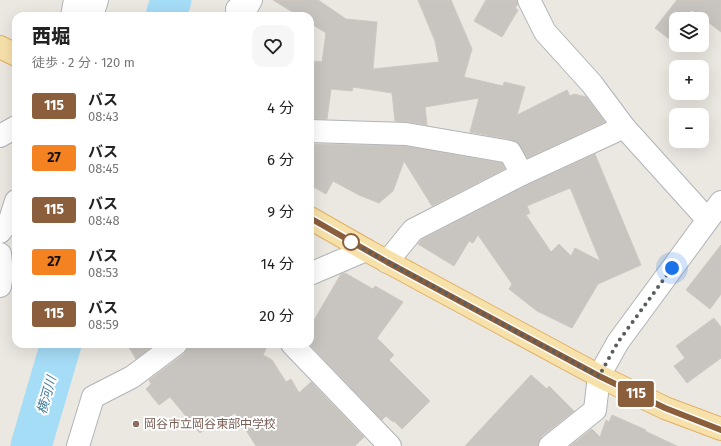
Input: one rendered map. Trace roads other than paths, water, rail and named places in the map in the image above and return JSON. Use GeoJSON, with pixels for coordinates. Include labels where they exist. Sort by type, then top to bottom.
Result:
{"type":"FeatureCollection","features":[{"type":"Feature","properties":{"kind":"main road"},"geometry":{"type":"LineString","coordinates":[[0,47],[12,54]]}},
{"type":"Feature","properties":{"kind":"main road"},"geometry":{"type":"LineString","coordinates":[[314,220],[387,262],[599,376],[665,408],[721,430]]}},
{"type":"Feature","properties":{"kind":"street"},"geometry":{"type":"LineString","coordinates":[[73,12],[75,0]]}},
{"type":"Feature","properties":{"kind":"street"},"geometry":{"type":"LineString","coordinates":[[93,12],[97,0]]}},
{"type":"Feature","properties":{"kind":"street"},"geometry":{"type":"LineString","coordinates":[[529,0],[545,32],[592,84],[624,127],[707,219]]}},
{"type":"Feature","properties":{"kind":"street"},"geometry":{"type":"LineString","coordinates":[[387,262],[413,230],[522,174],[624,127]]}},
{"type":"Feature","properties":{"kind":"street"},"geometry":{"type":"LineString","coordinates":[[0,136],[12,129]]}},
{"type":"Feature","properties":{"kind":"street"},"geometry":{"type":"LineString","coordinates":[[314,131],[406,134],[510,152],[522,174]]}},
{"type":"Feature","properties":{"kind":"street"},"geometry":{"type":"LineString","coordinates":[[550,446],[595,410],[599,376],[618,342],[707,219],[721,202]]}},
{"type":"Feature","properties":{"kind":"street"},"geometry":{"type":"LineString","coordinates":[[0,232],[10,220],[12,214]]}},
{"type":"Feature","properties":{"kind":"street"},"geometry":{"type":"LineString","coordinates":[[314,272],[366,250]]}},
{"type":"Feature","properties":{"kind":"street"},"geometry":{"type":"LineString","coordinates":[[0,254],[2,274],[0,286]]}},
{"type":"Feature","properties":{"kind":"street"},"geometry":{"type":"LineString","coordinates":[[78,446],[93,397],[132,377],[171,348]]}},
{"type":"Feature","properties":{"kind":"street"},"geometry":{"type":"LineString","coordinates":[[296,348],[390,446]]}},
{"type":"Feature","properties":{"kind":"waterway","name":"横河川"},"geometry":{"type":"LineString","coordinates":[[167,12],[171,0]]}},
{"type":"Feature","properties":{"kind":"waterway","name":"横河川"},"geometry":{"type":"LineString","coordinates":[[31,446],[60,348]]}},
{"type":"Feature","properties":{"kind":"place","name":"岡谷市立岡谷東部中学校"},"geometry":{"type":"Point","coordinates":[136,424]}}]}
